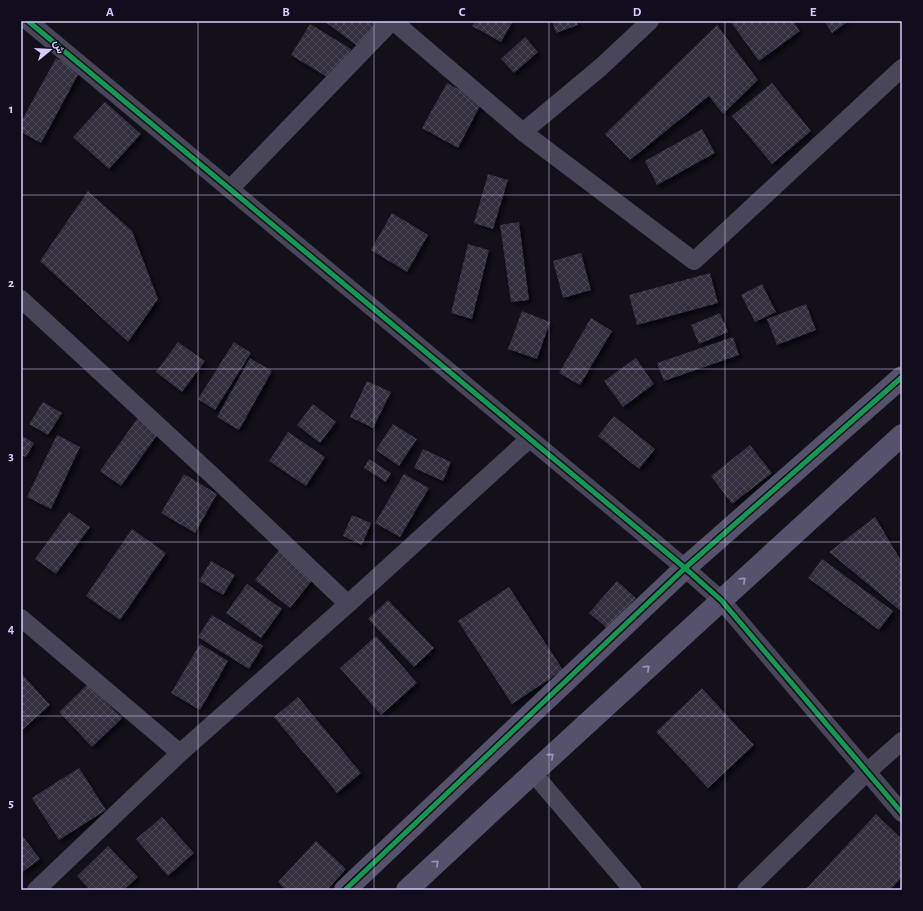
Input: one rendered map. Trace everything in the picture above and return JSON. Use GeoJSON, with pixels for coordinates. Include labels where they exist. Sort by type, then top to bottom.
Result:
{"type":"FeatureCollection","features":[{"type":"Feature","properties":{"kind":"street"},"geometry":{"type":"LineString","coordinates":[[28,21],[685,568],[721,600],[902,813]]}},
{"type":"Feature","properties":{"kind":"street"},"geometry":{"type":"LineString","coordinates":[[230,189],[392,21],[523,132],[694,261],[902,68]]}},
{"type":"Feature","properties":{"kind":"street"},"geometry":{"type":"LineString","coordinates":[[523,132],[600,68],[650,21]]}},
{"type":"Feature","properties":{"kind":"street"},"geometry":{"type":"LineString","coordinates":[[21,299],[215,478],[348,604]]}},
{"type":"Feature","properties":{"kind":"street"},"geometry":{"type":"LineString","coordinates":[[345,890],[685,568],[902,377]]}},
{"type":"Feature","properties":{"kind":"street"},"geometry":{"type":"LineString","coordinates":[[407,890],[902,435]]}},
{"type":"Feature","properties":{"kind":"street"},"geometry":{"type":"LineString","coordinates":[[36,890],[180,752],[348,604],[529,438]]}},
{"type":"Feature","properties":{"kind":"street"},"geometry":{"type":"LineString","coordinates":[[21,618],[180,752]]}},
{"type":"Feature","properties":{"kind":"street"},"geometry":{"type":"LineString","coordinates":[[746,890],[867,772],[902,741]]}},
{"type":"Feature","properties":{"kind":"street"},"geometry":{"type":"LineString","coordinates":[[533,773],[633,890]]}},
{"type":"Feature","properties":{"kind":"building"},"geometry":{"type":"Polygon","coordinates":[[[324,21],[380,21],[360,48],[324,21]]]}},
{"type":"Feature","properties":{"kind":"building"},"geometry":{"type":"Polygon","coordinates":[[[475,21],[513,21],[501,42],[472,26],[475,21]]]}},
{"type":"Feature","properties":{"kind":"building"},"geometry":{"type":"Polygon","coordinates":[[[552,21],[576,21],[578,25],[556,33],[552,21]]]}},
{"type":"Feature","properties":{"kind":"building"},"geometry":{"type":"Polygon","coordinates":[[[730,21],[793,21],[800,31],[759,61],[730,21]]]}},
{"type":"Feature","properties":{"kind":"building"},"geometry":{"type":"Polygon","coordinates":[[[824,21],[849,21],[832,33],[824,21]]]}},
{"type":"Feature","properties":{"kind":"building"},"geometry":{"type":"Polygon","coordinates":[[[310,24],[351,49],[332,80],[291,55],[310,24]]]}},
{"type":"Feature","properties":{"kind":"building"},"geometry":{"type":"Polygon","coordinates":[[[717,25],[758,80],[723,114],[709,96],[630,160],[605,134],[717,25]]]}},
{"type":"Feature","properties":{"kind":"building"},"geometry":{"type":"Polygon","coordinates":[[[525,37],[538,52],[514,73],[501,59],[525,37]]]}},
{"type":"Feature","properties":{"kind":"building"},"geometry":{"type":"Polygon","coordinates":[[[56,58],[80,71],[41,143],[21,132],[21,122],[56,58]]]}},
{"type":"Feature","properties":{"kind":"building"},"geometry":{"type":"Polygon","coordinates":[[[447,83],[482,102],[458,148],[422,128],[447,83]]]}},
{"type":"Feature","properties":{"kind":"building"},"geometry":{"type":"Polygon","coordinates":[[[772,83],[811,131],[772,164],[732,116],[772,83]]]}},
{"type":"Feature","properties":{"kind":"building"},"geometry":{"type":"Polygon","coordinates":[[[105,102],[141,134],[109,169],[73,137],[105,102]]]}},
{"type":"Feature","properties":{"kind":"building"},"geometry":{"type":"Polygon","coordinates":[[[702,129],[715,153],[657,185],[645,161],[702,129]]]}},
{"type":"Feature","properties":{"kind":"building"},"geometry":{"type":"Polygon","coordinates":[[[488,174],[508,180],[493,229],[474,223],[488,174]]]}},
{"type":"Feature","properties":{"kind":"building"},"geometry":{"type":"Polygon","coordinates":[[[88,191],[132,231],[158,299],[128,342],[40,261],[88,191]]]}},
{"type":"Feature","properties":{"kind":"building"},"geometry":{"type":"Polygon","coordinates":[[[392,213],[428,235],[407,272],[371,250],[392,213]]]}},
{"type":"Feature","properties":{"kind":"building"},"geometry":{"type":"Polygon","coordinates":[[[519,222],[529,300],[511,302],[500,225],[519,222]]]}},
{"type":"Feature","properties":{"kind":"building"},"geometry":{"type":"Polygon","coordinates":[[[468,244],[489,250],[472,319],[451,313],[468,244]]]}},
{"type":"Feature","properties":{"kind":"building"},"geometry":{"type":"Polygon","coordinates":[[[581,253],[591,290],[563,298],[553,261],[581,253]]]}},
{"type":"Feature","properties":{"kind":"building"},"geometry":{"type":"Polygon","coordinates":[[[710,273],[718,303],[637,325],[629,295],[710,273]]]}},
{"type":"Feature","properties":{"kind":"building"},"geometry":{"type":"Polygon","coordinates":[[[762,284],[776,312],[755,322],[741,295],[762,284]]]}},
{"type":"Feature","properties":{"kind":"building"},"geometry":{"type":"Polygon","coordinates":[[[806,304],[816,330],[777,345],[767,319],[806,304]]]}},
{"type":"Feature","properties":{"kind":"building"},"geometry":{"type":"Polygon","coordinates":[[[522,311],[550,322],[537,359],[508,349],[522,311]]]}},
{"type":"Feature","properties":{"kind":"building"},"geometry":{"type":"Polygon","coordinates":[[[720,313],[728,332],[699,344],[691,325],[720,313]]]}},
{"type":"Feature","properties":{"kind":"building"},"geometry":{"type":"Polygon","coordinates":[[[591,318],[612,331],[580,385],[559,373],[591,318]]]}},
{"type":"Feature","properties":{"kind":"building"},"geometry":{"type":"Polygon","coordinates":[[[733,337],[739,355],[664,381],[657,363],[733,337]]]}},
{"type":"Feature","properties":{"kind":"building"},"geometry":{"type":"Polygon","coordinates":[[[178,342],[205,361],[182,392],[156,372],[178,342]]]}},
{"type":"Feature","properties":{"kind":"building"},"geometry":{"type":"Polygon","coordinates":[[[234,342],[251,353],[215,410],[198,399],[234,342]]]}},
{"type":"Feature","properties":{"kind":"building"},"geometry":{"type":"Polygon","coordinates":[[[250,358],[272,371],[239,430],[217,417],[250,358]]]}},
{"type":"Feature","properties":{"kind":"building"},"geometry":{"type":"Polygon","coordinates":[[[636,358],[654,384],[623,407],[604,381],[636,358]]]}},
{"type":"Feature","properties":{"kind":"building"},"geometry":{"type":"Polygon","coordinates":[[[367,381],[391,392],[373,428],[350,417],[367,381]]]}},
{"type":"Feature","properties":{"kind":"building"},"geometry":{"type":"Polygon","coordinates":[[[43,402],[62,413],[48,435],[29,424],[43,402]]]}},
{"type":"Feature","properties":{"kind":"building"},"geometry":{"type":"Polygon","coordinates":[[[313,404],[336,422],[320,443],[297,425],[313,404]]]}},
{"type":"Feature","properties":{"kind":"building"},"geometry":{"type":"Polygon","coordinates":[[[139,416],[160,431],[121,486],[100,471],[139,416]]]}},
{"type":"Feature","properties":{"kind":"building"},"geometry":{"type":"Polygon","coordinates":[[[614,416],[655,449],[639,469],[598,436],[614,416]]]}},
{"type":"Feature","properties":{"kind":"building"},"geometry":{"type":"Polygon","coordinates":[[[393,424],[417,439],[399,466],[376,450],[393,424]]]}},
{"type":"Feature","properties":{"kind":"building"},"geometry":{"type":"Polygon","coordinates":[[[288,432],[325,457],[306,486],[269,461],[288,432]]]}},
{"type":"Feature","properties":{"kind":"building"},"geometry":{"type":"Polygon","coordinates":[[[21,435],[34,443],[26,457],[21,455],[21,435]]]}},
{"type":"Feature","properties":{"kind":"building"},"geometry":{"type":"Polygon","coordinates":[[[57,435],[80,447],[51,509],[27,497],[57,435]]]}},
{"type":"Feature","properties":{"kind":"building"},"geometry":{"type":"Polygon","coordinates":[[[750,445],[772,473],[732,504],[711,476],[750,445]]]}},
{"type":"Feature","properties":{"kind":"building"},"geometry":{"type":"Polygon","coordinates":[[[423,449],[451,462],[443,481],[414,468],[423,449]]]}},
{"type":"Feature","properties":{"kind":"building"},"geometry":{"type":"Polygon","coordinates":[[[369,459],[391,473],[386,482],[364,468],[369,459]]]}},
{"type":"Feature","properties":{"kind":"building"},"geometry":{"type":"Polygon","coordinates":[[[184,474],[217,494],[195,533],[161,513],[184,474]]]}},
{"type":"Feature","properties":{"kind":"building"},"geometry":{"type":"Polygon","coordinates":[[[404,474],[429,488],[400,537],[375,523],[404,474]]]}},
{"type":"Feature","properties":{"kind":"building"},"geometry":{"type":"Polygon","coordinates":[[[69,512],[90,527],[56,574],[35,559],[69,512]]]}},
{"type":"Feature","properties":{"kind":"building"},"geometry":{"type":"Polygon","coordinates":[[[352,515],[371,523],[362,545],[343,536],[352,515]]]}},
{"type":"Feature","properties":{"kind":"building"},"geometry":{"type":"Polygon","coordinates":[[[875,517],[902,562],[902,612],[829,552],[875,517]]]}},
{"type":"Feature","properties":{"kind":"building"},"geometry":{"type":"Polygon","coordinates":[[[132,529],[166,553],[120,620],[86,596],[132,529]]]}},
{"type":"Feature","properties":{"kind":"building"},"geometry":{"type":"Polygon","coordinates":[[[279,550],[314,578],[290,608],[255,580],[279,550]]]}},
{"type":"Feature","properties":{"kind":"building"},"geometry":{"type":"Polygon","coordinates":[[[822,559],[893,611],[879,630],[808,578],[822,559]]]}},
{"type":"Feature","properties":{"kind":"building"},"geometry":{"type":"Polygon","coordinates":[[[211,561],[235,575],[223,595],[199,581],[211,561]]]}},
{"type":"Feature","properties":{"kind":"building"},"geometry":{"type":"Polygon","coordinates":[[[617,581],[636,598],[609,630],[589,613],[617,581]]]}},
{"type":"Feature","properties":{"kind":"building"},"geometry":{"type":"Polygon","coordinates":[[[247,584],[282,609],[261,638],[226,613],[247,584]]]}},
{"type":"Feature","properties":{"kind":"building"},"geometry":{"type":"Polygon","coordinates":[[[509,587],[563,670],[512,704],[458,621],[509,587]]]}},
{"type":"Feature","properties":{"kind":"building"},"geometry":{"type":"Polygon","coordinates":[[[388,600],[434,648],[414,667],[368,619],[388,600]]]}},
{"type":"Feature","properties":{"kind":"building"},"geometry":{"type":"Polygon","coordinates":[[[212,615],[263,646],[249,669],[198,637],[212,615]]]}},
{"type":"Feature","properties":{"kind":"building"},"geometry":{"type":"Polygon","coordinates":[[[376,636],[417,683],[381,715],[340,668],[376,636]]]}},
{"type":"Feature","properties":{"kind":"building"},"geometry":{"type":"Polygon","coordinates":[[[200,644],[228,661],[200,710],[171,693],[200,644]]]}},
{"type":"Feature","properties":{"kind":"building"},"geometry":{"type":"Polygon","coordinates":[[[21,673],[50,705],[21,731],[21,673]]]}},
{"type":"Feature","properties":{"kind":"building"},"geometry":{"type":"Polygon","coordinates":[[[88,684],[122,718],[92,747],[59,712],[88,684]]]}},
{"type":"Feature","properties":{"kind":"building"},"geometry":{"type":"Polygon","coordinates":[[[702,688],[754,745],[708,788],[656,732],[702,688]]]}},
{"type":"Feature","properties":{"kind":"building"},"geometry":{"type":"Polygon","coordinates":[[[298,697],[361,773],[337,793],[274,717],[298,697]]]}},
{"type":"Feature","properties":{"kind":"building"},"geometry":{"type":"Polygon","coordinates":[[[79,768],[106,810],[59,840],[32,798],[79,768]]]}},
{"type":"Feature","properties":{"kind":"building"},"geometry":{"type":"Polygon","coordinates":[[[876,814],[902,839],[902,877],[890,890],[805,890],[876,814]]]}},
{"type":"Feature","properties":{"kind":"building"},"geometry":{"type":"Polygon","coordinates":[[[162,817],[194,853],[168,876],[136,839],[162,817]]]}},
{"type":"Feature","properties":{"kind":"building"},"geometry":{"type":"Polygon","coordinates":[[[21,834],[40,859],[21,873],[21,834]]]}},
{"type":"Feature","properties":{"kind":"building"},"geometry":{"type":"Polygon","coordinates":[[[316,841],[346,869],[327,890],[286,890],[278,882],[316,841]]]}},
{"type":"Feature","properties":{"kind":"building"},"geometry":{"type":"Polygon","coordinates":[[[108,846],[138,877],[124,890],[90,890],[77,876],[108,846]]]}},
{"type":"Feature","properties":{"kind":"cycle path"},"geometry":{"type":"LineString","coordinates":[[28,21],[685,568],[721,600],[902,813]]}},
{"type":"Feature","properties":{"kind":"cycle path"},"geometry":{"type":"LineString","coordinates":[[345,890],[685,568],[902,377]]}}]}
